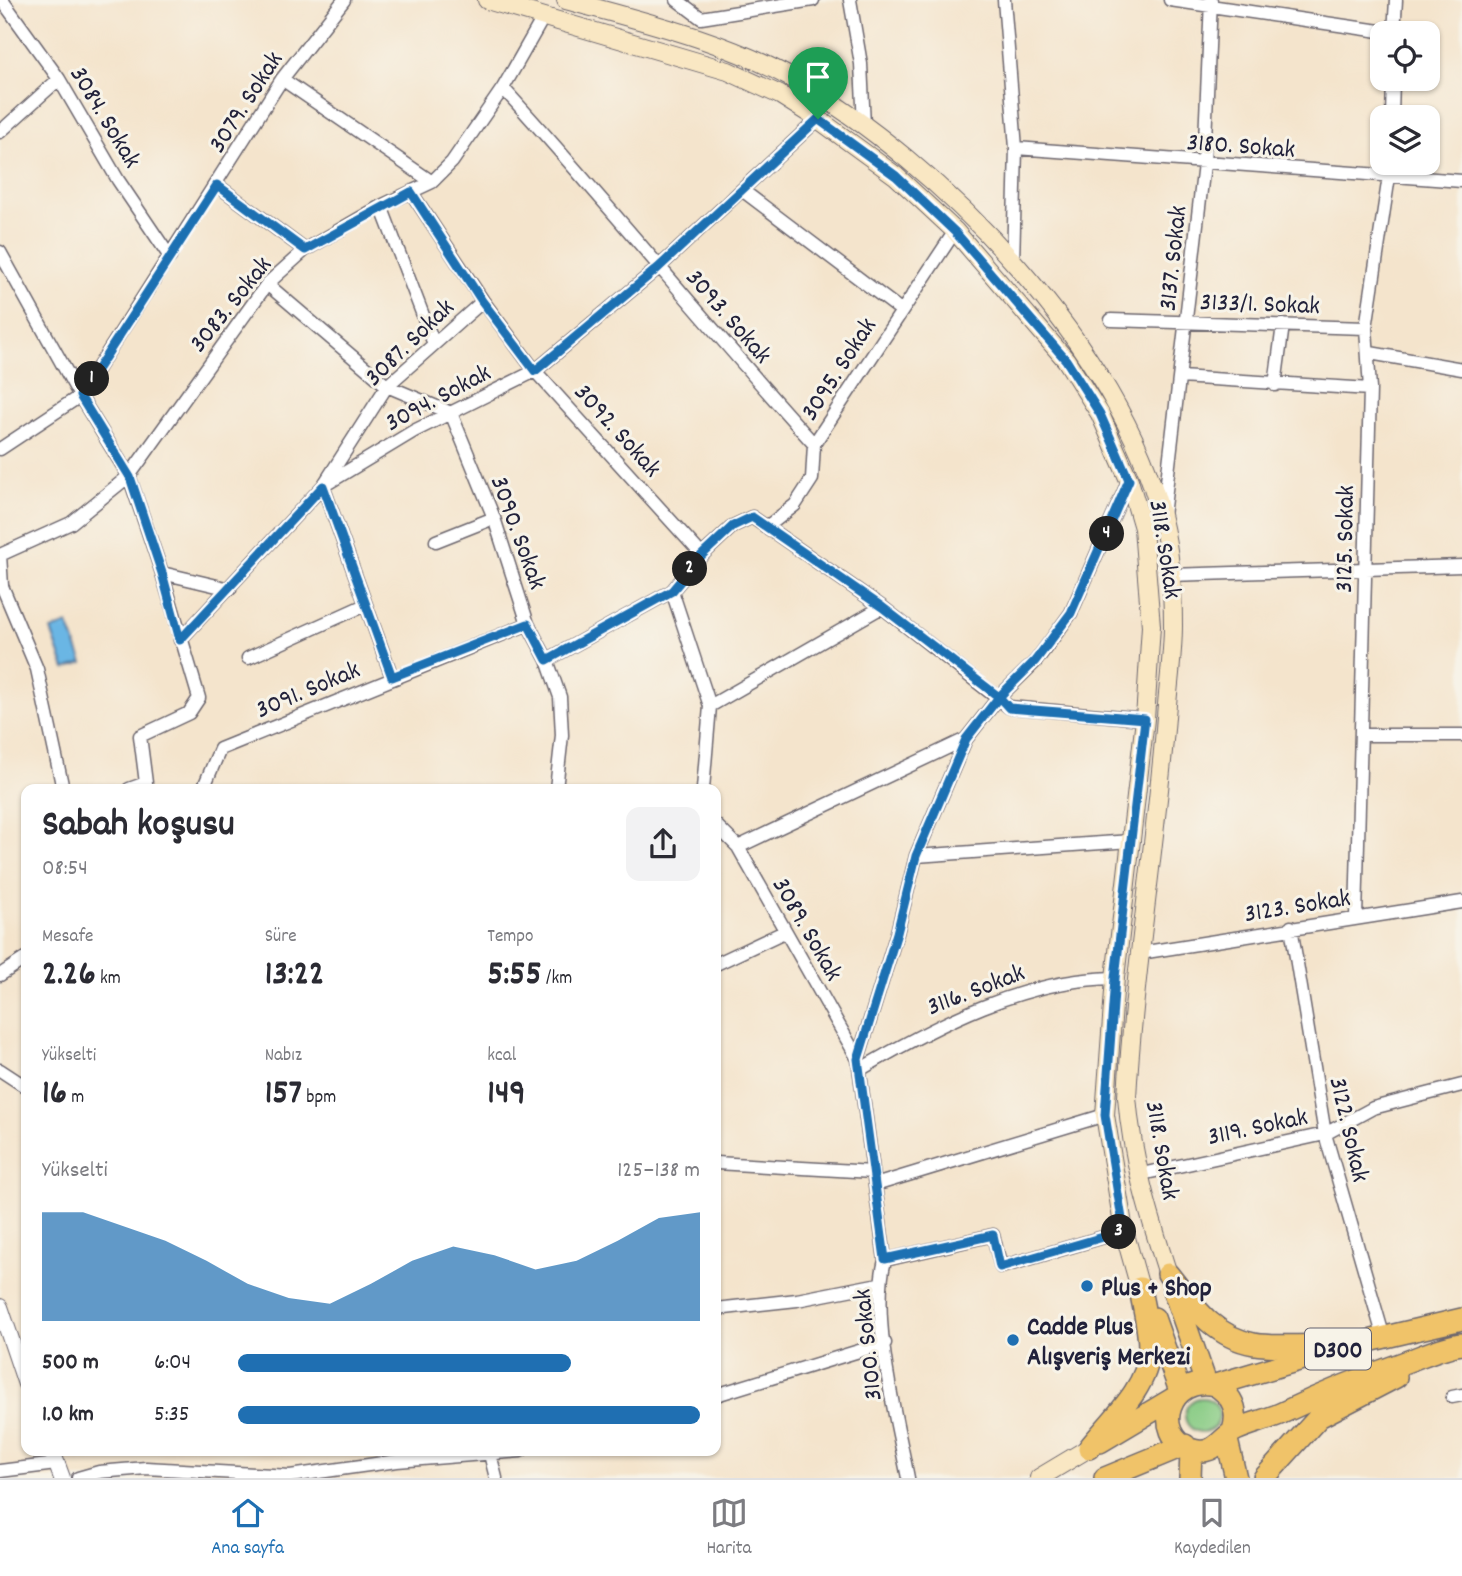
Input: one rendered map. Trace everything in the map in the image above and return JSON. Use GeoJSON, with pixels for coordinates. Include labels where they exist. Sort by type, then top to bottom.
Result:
{"type":"FeatureCollection","features":[{"type":"Feature","properties":{"kind":"highway"},"geometry":{"type":"LineString","coordinates":[[1168,1274],[1203,1319],[1221,1332],[1252,1344],[1343,1348]]}},
{"type":"Feature","properties":{"kind":"highway"},"geometry":{"type":"LineString","coordinates":[[1168,1274],[1211,1384],[1232,1399],[1236,1420],[1230,1435],[1236,1478]]}},
{"type":"Feature","properties":{"kind":"highway"},"geometry":{"type":"LineString","coordinates":[[1140,1287],[1177,1394],[1170,1407],[1171,1429],[1188,1448],[1190,1478]]}},
{"type":"Feature","properties":{"kind":"highway"},"geometry":{"type":"LineString","coordinates":[[1089,1448],[1136,1389],[1147,1368],[1150,1352],[1140,1287]]}},
{"type":"Feature","properties":{"kind":"highway","name":"D300"},"geometry":{"type":"LineString","coordinates":[[1089,1448],[1197,1383],[1211,1384],[1462,1318]]}},
{"type":"Feature","properties":{"kind":"highway","name":"D300"},"geometry":{"type":"LineString","coordinates":[[1264,1478],[1319,1417],[1459,1344]]}},
{"type":"Feature","properties":{"kind":"highway"},"geometry":{"type":"LineString","coordinates":[[1105,1478],[1188,1448],[1206,1450],[1230,1435],[1360,1378],[1459,1344]]}},
{"type":"Feature","properties":{"kind":"main road","name":"3118. Sokak"},"geometry":{"type":"LineString","coordinates":[[487,0],[728,71],[780,95],[818,119],[896,176],[955,232],[1066,360],[1100,414],[1129,480],[1143,528],[1151,625],[1145,719],[1115,978],[1105,1115],[1124,1231],[1140,1287]]}},
{"type":"Feature","properties":{"kind":"main road","name":"3118. Sokak"},"geometry":{"type":"LineString","coordinates":[[566,0],[736,52],[792,79],[864,125],[954,201],[1013,263],[1078,344],[1113,397],[1143,463],[1163,520],[1170,575],[1173,626],[1164,746],[1140,953],[1127,1097],[1137,1175],[1168,1274]]}},
{"type":"Feature","properties":{"kind":"main road","name":"D300"},"geometry":{"type":"LineString","coordinates":[[1039,1478],[1089,1448]]}},
{"type":"Feature","properties":{"kind":"street","name":"3084. Sokak"},"geometry":{"type":"LineString","coordinates":[[2,0],[59,79],[118,180],[170,257]]}},
{"type":"Feature","properties":{"kind":"street","name":"3079. Sokak"},"geometry":{"type":"LineString","coordinates":[[0,449],[80,396],[217,185],[282,79],[344,0]]}},
{"type":"Feature","properties":{"kind":"street"},"geometry":{"type":"LineString","coordinates":[[677,0],[701,18],[813,0]]}},
{"type":"Feature","properties":{"kind":"street"},"geometry":{"type":"LineString","coordinates":[[850,0],[861,64],[864,125]]}},
{"type":"Feature","properties":{"kind":"street"},"geometry":{"type":"LineString","coordinates":[[1004,0],[1017,148],[1013,263]]}},
{"type":"Feature","properties":{"kind":"street"},"geometry":{"type":"LineString","coordinates":[[1170,0],[1210,3],[1370,29]]}},
{"type":"Feature","properties":{"kind":"street"},"geometry":{"type":"LineString","coordinates":[[1395,21],[1396,0]]}},
{"type":"Feature","properties":{"kind":"street","name":"3137. Sokak"},"geometry":{"type":"LineString","coordinates":[[1163,520],[1204,164],[1210,3]]}},
{"type":"Feature","properties":{"kind":"street","name":"3083. Sokak"},"geometry":{"type":"LineString","coordinates":[[0,555],[71,523],[130,477],[267,284],[305,250],[381,206],[432,182],[452,162],[503,88],[544,16]]}},
{"type":"Feature","properties":{"kind":"street"},"geometry":{"type":"LineString","coordinates":[[0,132],[59,79]]}},
{"type":"Feature","properties":{"kind":"street"},"geometry":{"type":"LineString","coordinates":[[282,79],[432,182]]}},
{"type":"Feature","properties":{"kind":"street","name":"3093. Sokak"},"geometry":{"type":"LineString","coordinates":[[503,88],[584,177],[658,268],[814,444]]}},
{"type":"Feature","properties":{"kind":"street","name":"3094. Sokak"},"geometry":{"type":"LineString","coordinates":[[323,486],[414,431],[535,371],[658,268],[818,119]]}},
{"type":"Feature","properties":{"kind":"street","name":"3180. Sokak"},"geometry":{"type":"LineString","coordinates":[[1017,148],[1204,164],[1462,181]]}},
{"type":"Feature","properties":{"kind":"street","name":"3125. Sokak"},"geometry":{"type":"LineString","coordinates":[[1356,918],[1370,389],[1370,353],[1366,328],[1391,177]]}},
{"type":"Feature","properties":{"kind":"street"},"geometry":{"type":"LineString","coordinates":[[217,185],[305,250]]}},
{"type":"Feature","properties":{"kind":"street"},"geometry":{"type":"LineString","coordinates":[[742,190],[902,310]]}},
{"type":"Feature","properties":{"kind":"street","name":"3092. Sokak"},"geometry":{"type":"LineString","coordinates":[[411,192],[482,301],[535,371],[702,555]]}},
{"type":"Feature","properties":{"kind":"street"},"geometry":{"type":"LineString","coordinates":[[381,206],[434,344]]}},
{"type":"Feature","properties":{"kind":"street","name":"3095. Sokak"},"geometry":{"type":"LineString","coordinates":[[768,526],[795,505],[812,479],[814,444],[955,232]]}},
{"type":"Feature","properties":{"kind":"street"},"geometry":{"type":"LineString","coordinates":[[0,252],[80,396],[130,477],[162,573],[180,640],[191,663],[199,698],[189,713],[140,736],[146,783],[143,784]]}},
{"type":"Feature","properties":{"kind":"street"},"geometry":{"type":"LineString","coordinates":[[267,284],[387,386],[451,413]]}},
{"type":"Feature","properties":{"kind":"street","name":"3087. Sokak"},"geometry":{"type":"LineString","coordinates":[[180,640],[323,486],[387,386],[482,301]]}},
{"type":"Feature","properties":{"kind":"street","name":"3133/1. Sokak"},"geometry":{"type":"LineString","coordinates":[[1111,320],[1366,328]]}},
{"type":"Feature","properties":{"kind":"street"},"geometry":{"type":"LineString","coordinates":[[1275,385],[1283,324]]}},
{"type":"Feature","properties":{"kind":"street"},"geometry":{"type":"LineString","coordinates":[[1370,353],[1462,369]]}},
{"type":"Feature","properties":{"kind":"street"},"geometry":{"type":"LineString","coordinates":[[1180,377],[1370,389]]}},
{"type":"Feature","properties":{"kind":"street","name":"3090. Sokak"},"geometry":{"type":"LineString","coordinates":[[451,413],[494,518],[528,624],[547,660],[560,697],[562,735],[557,784]]}},
{"type":"Feature","properties":{"kind":"street","name":"3100. Sokak"},"geometry":{"type":"LineString","coordinates":[[908,1478],[885,1343],[879,1284],[885,1259],[860,1064],[916,856],[966,739],[999,697],[1035,661],[1071,613],[1129,480]]}},
{"type":"Feature","properties":{"kind":"street"},"geometry":{"type":"LineString","coordinates":[[323,486],[392,677]]}},
{"type":"Feature","properties":{"kind":"street"},"geometry":{"type":"LineString","coordinates":[[547,660],[672,591],[702,555],[733,526],[752,517],[882,607],[999,697],[1009,708],[1145,719]]}},
{"type":"Feature","properties":{"kind":"street"},"geometry":{"type":"LineString","coordinates":[[436,541],[494,518]]}},
{"type":"Feature","properties":{"kind":"street"},"geometry":{"type":"LineString","coordinates":[[0,555],[1,586],[37,669],[62,784]]}},
{"type":"Feature","properties":{"kind":"street"},"geometry":{"type":"LineString","coordinates":[[1170,575],[1462,566]]}},
{"type":"Feature","properties":{"kind":"street"},"geometry":{"type":"LineString","coordinates":[[162,573],[230,589]]}},
{"type":"Feature","properties":{"kind":"street"},"geometry":{"type":"LineString","coordinates":[[672,591],[710,706],[703,784]]}},
{"type":"Feature","properties":{"kind":"street"},"geometry":{"type":"LineString","coordinates":[[248,658],[365,605]]}},
{"type":"Feature","properties":{"kind":"street"},"geometry":{"type":"LineString","coordinates":[[710,706],[882,607]]}},
{"type":"Feature","properties":{"kind":"street","name":"3091. Sokak"},"geometry":{"type":"LineString","coordinates":[[205,784],[220,748],[528,624]]}},
{"type":"Feature","properties":{"kind":"street"},"geometry":{"type":"LineString","coordinates":[[1361,735],[1462,735]]}},
{"type":"Feature","properties":{"kind":"street"},"geometry":{"type":"LineString","coordinates":[[738,847],[966,739]]}},
{"type":"Feature","properties":{"kind":"street","name":"3089. Sokak"},"geometry":{"type":"LineString","coordinates":[[721,830],[738,847],[783,932],[860,1064]]}},
{"type":"Feature","properties":{"kind":"street"},"geometry":{"type":"LineString","coordinates":[[916,856],[1131,841]]}},
{"type":"Feature","properties":{"kind":"street","name":"3123. Sokak"},"geometry":{"type":"LineString","coordinates":[[1140,953],[1462,902]]}},
{"type":"Feature","properties":{"kind":"street","name":"3122. Sokak"},"geometry":{"type":"LineString","coordinates":[[1291,927],[1325,1134],[1384,1338]]}},
{"type":"Feature","properties":{"kind":"street"},"geometry":{"type":"LineString","coordinates":[[721,962],[783,932]]}},
{"type":"Feature","properties":{"kind":"street"},"geometry":{"type":"LineString","coordinates":[[0,975],[21,961]]}},
{"type":"Feature","properties":{"kind":"street","name":"3116. Sokak"},"geometry":{"type":"LineString","coordinates":[[860,1064],[930,1029],[1052,984],[1115,978]]}},
{"type":"Feature","properties":{"kind":"street"},"geometry":{"type":"LineString","coordinates":[[0,1070],[21,1084]]}},
{"type":"Feature","properties":{"kind":"street","name":"3119. Sokak"},"geometry":{"type":"LineString","coordinates":[[1137,1175],[1325,1134],[1373,1108],[1461,1088]]}},
{"type":"Feature","properties":{"kind":"street"},"geometry":{"type":"LineString","coordinates":[[721,1163],[874,1178],[1105,1115]]}},
{"type":"Feature","properties":{"kind":"street"},"geometry":{"type":"LineString","coordinates":[[885,1259],[993,1235],[1000,1267],[1124,1231]]}},
{"type":"Feature","properties":{"kind":"street"},"geometry":{"type":"LineString","coordinates":[[721,1309],[797,1300],[879,1284]]}},
{"type":"Feature","properties":{"kind":"street"},"geometry":{"type":"LineString","coordinates":[[0,1307],[21,1369]]}},
{"type":"Feature","properties":{"kind":"street"},"geometry":{"type":"LineString","coordinates":[[721,1393],[885,1343]]}},
{"type":"Feature","properties":{"kind":"street"},"geometry":{"type":"LineString","coordinates":[[78,1478],[99,1472],[146,1468],[290,1477],[397,1461],[463,1456]]}},
{"type":"Feature","properties":{"kind":"street"},"geometry":{"type":"LineString","coordinates":[[490,1456],[496,1478]]}},
{"type":"Feature","properties":{"kind":"street"},"geometry":{"type":"LineString","coordinates":[[6,1473],[57,1464]]}},
{"type":"Feature","properties":{"kind":"green space"},"geometry":{"type":"Polygon","coordinates":[[[1202,1398],[1214,1403],[1219,1415],[1214,1427],[1202,1432],[1190,1427],[1185,1415],[1190,1403],[1202,1398]]]}},
{"type":"Feature","properties":{"kind":"water"},"geometry":{"type":"Polygon","coordinates":[[[68,624],[83,663],[65,669],[51,630],[68,624]]]}},
{"type":"Feature","properties":{"kind":"place","name":"Plus + Shop"},"geometry":{"type":"Point","coordinates":[1087,1286]}},
{"type":"Feature","properties":{"kind":"place","name":"Cadde Plus Alışveriş Merkezi"},"geometry":{"type":"Point","coordinates":[1013,1340]}},
{"type":"Feature","properties":{"kind":"route"},"geometry":{"type":"LineString","coordinates":[[818,119],[658,268],[535,371],[482,301],[411,192],[381,206],[305,250],[217,185],[80,396],[130,477],[162,573],[180,640],[323,486],[392,677],[528,624],[547,660],[672,591],[702,555],[733,526],[752,517],[882,607],[999,697],[1009,708],[1145,719],[1115,978],[1105,1115],[1112,1172],[1124,1231],[1000,1267],[993,1235],[885,1259],[858,1059],[897,933],[916,856],[948,787],[966,739],[999,697],[1035,661],[1071,613],[1129,480],[1100,414],[1066,360],[955,232],[896,176],[818,119]]}}]}
